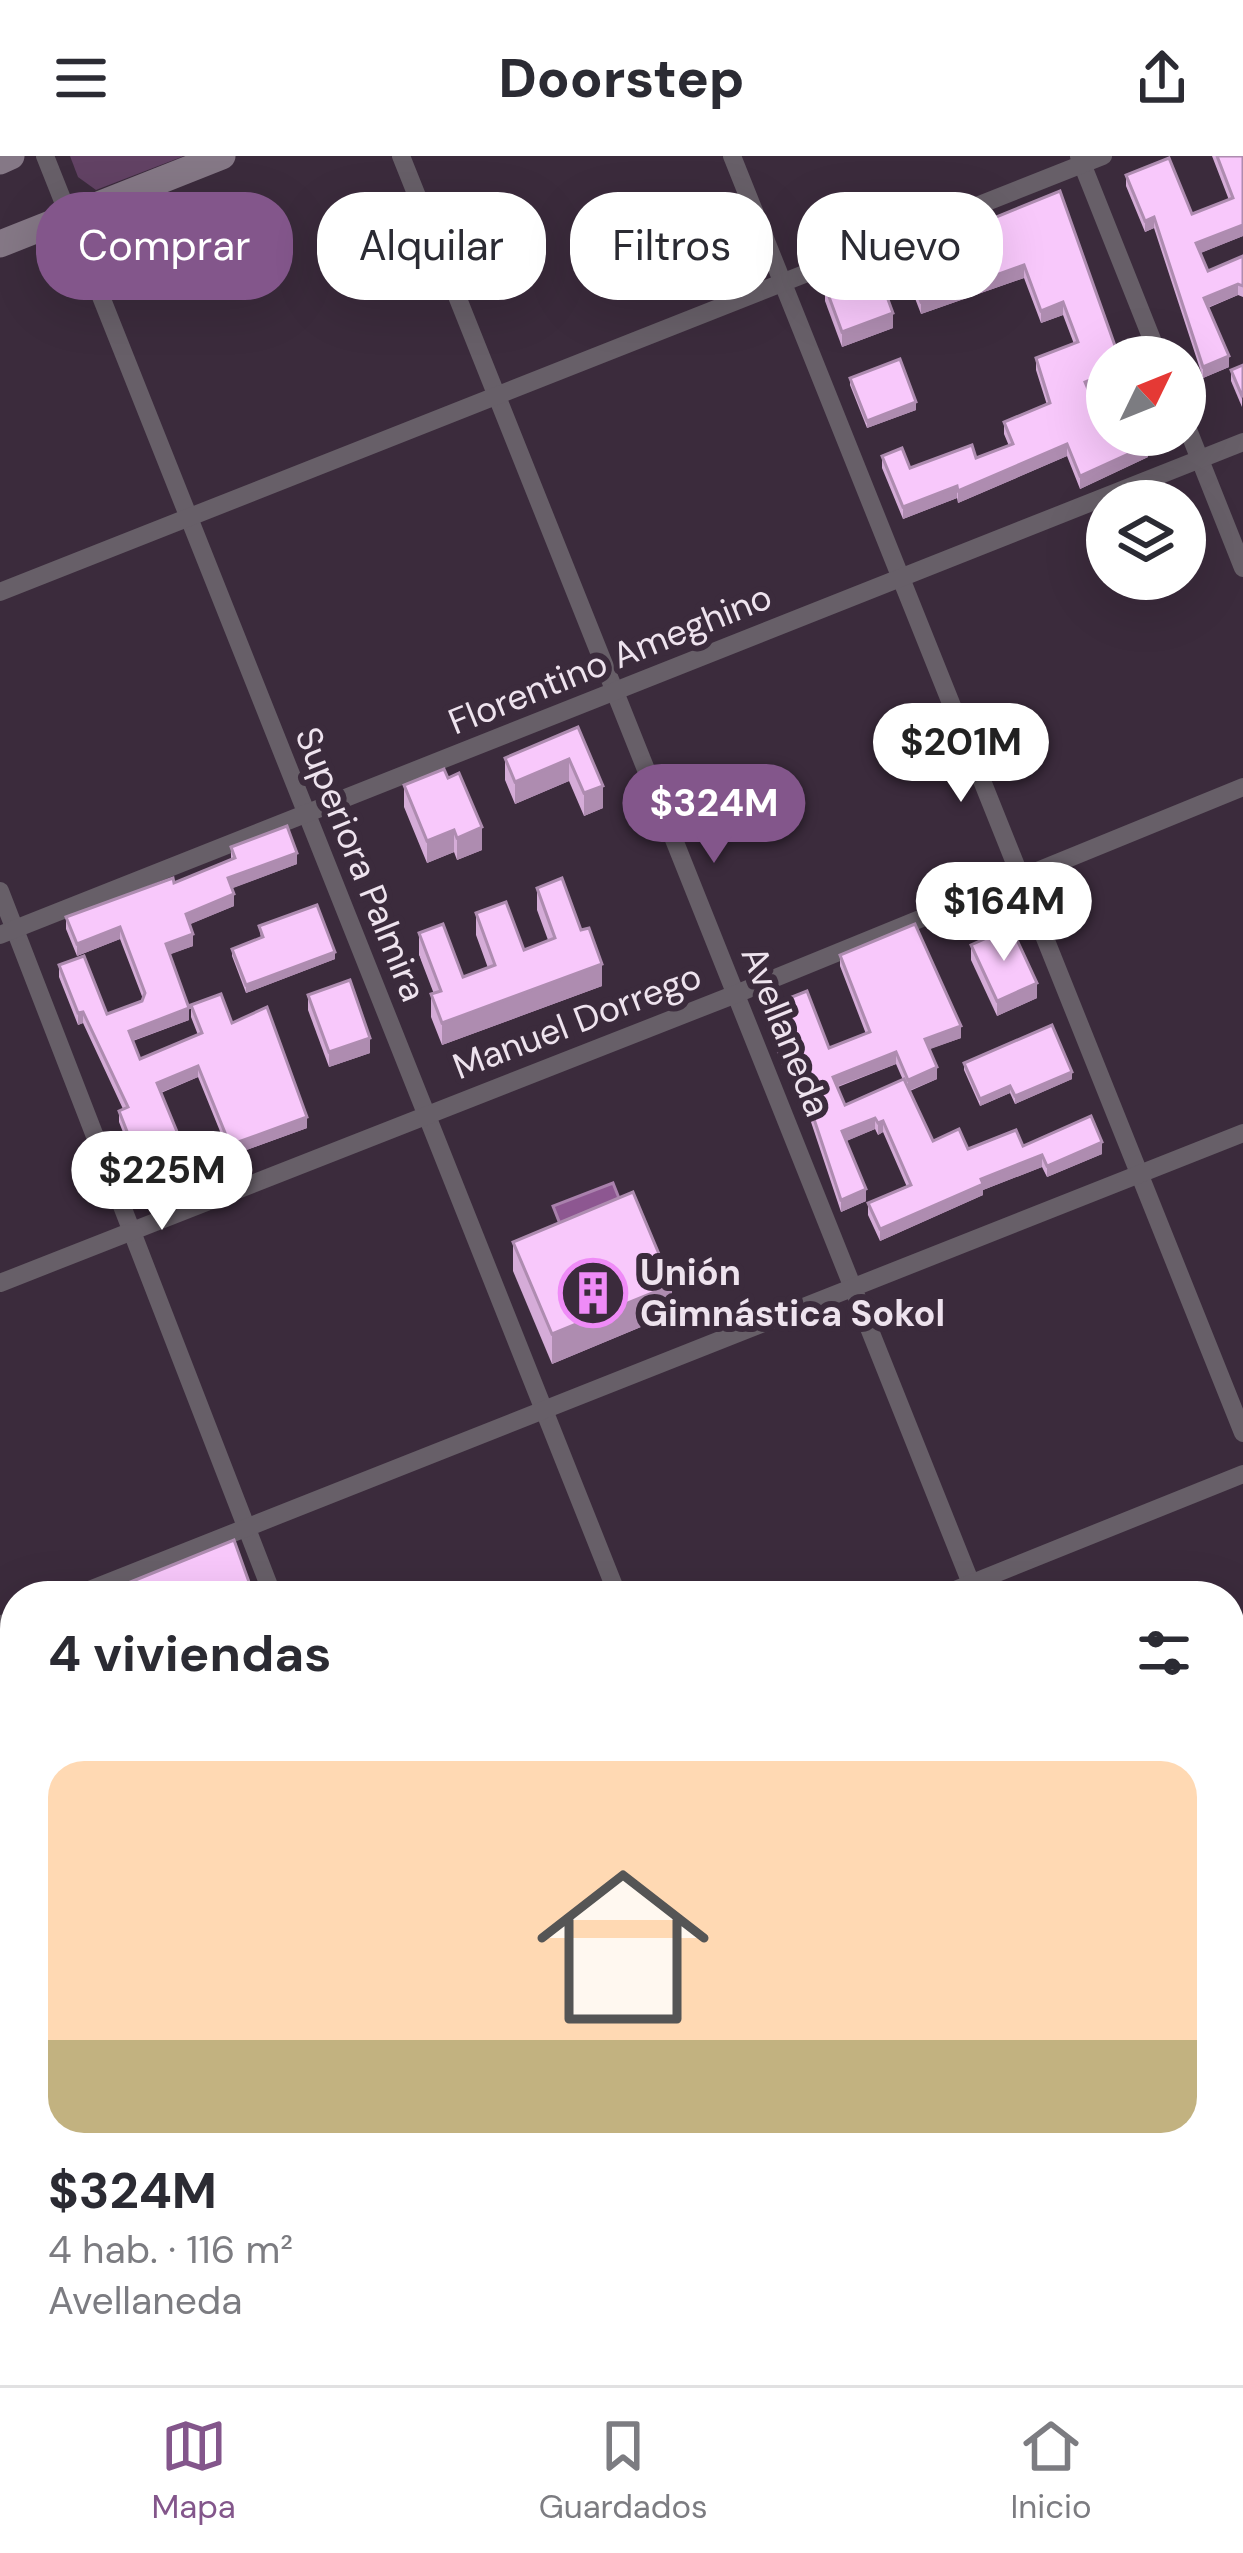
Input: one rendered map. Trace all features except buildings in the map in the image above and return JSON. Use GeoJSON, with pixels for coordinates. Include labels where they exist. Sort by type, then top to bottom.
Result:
{"type":"FeatureCollection","features":[{"type":"Feature","properties":{"kind":"main road"},"geometry":{"type":"LineString","coordinates":[[0,160],[11,156]]}},
{"type":"Feature","properties":{"kind":"main road"},"geometry":{"type":"LineString","coordinates":[[131,192],[222,156]]}},
{"type":"Feature","properties":{"kind":"main road"},"geometry":{"type":"LineString","coordinates":[[0,244],[36,230]]}},
{"type":"Feature","properties":{"kind":"street","name":"Superiora Palmira"},"geometry":{"type":"LineString","coordinates":[[45,156],[59,192]]}},
{"type":"Feature","properties":{"kind":"street","name":"Avellaneda"},"geometry":{"type":"LineString","coordinates":[[400,156],[969,1581]]}},
{"type":"Feature","properties":{"kind":"street"},"geometry":{"type":"LineString","coordinates":[[732,156],[1135,1174],[1243,1432]]}},
{"type":"Feature","properties":{"kind":"street"},"geometry":{"type":"LineString","coordinates":[[0,592],[1081,160],[1103,156]]}},
{"type":"Feature","properties":{"kind":"street"},"geometry":{"type":"LineString","coordinates":[[1081,160],[1151,336]]}},
{"type":"Feature","properties":{"kind":"street","name":"Superiora Palmira"},"geometry":{"type":"LineString","coordinates":[[102,300],[612,1581]]}},
{"type":"Feature","properties":{"kind":"street","name":"Florentino Ameghino"},"geometry":{"type":"LineString","coordinates":[[8,932],[1243,442]]}},
{"type":"Feature","properties":{"kind":"street"},"geometry":{"type":"LineString","coordinates":[[1199,458],[1243,568]]}},
{"type":"Feature","properties":{"kind":"street","name":"Manuel Dorrego"},"geometry":{"type":"LineString","coordinates":[[0,1282],[736,994],[1243,788]]}},
{"type":"Feature","properties":{"kind":"street"},"geometry":{"type":"LineString","coordinates":[[0,891],[8,932],[131,1229],[267,1581]]}},
{"type":"Feature","properties":{"kind":"street"},"geometry":{"type":"LineString","coordinates":[[112,1581],[1243,1133]]}},
{"type":"Feature","properties":{"kind":"street"},"geometry":{"type":"LineString","coordinates":[[994,1581],[1243,1474]]}},
{"type":"Feature","properties":{"kind":"shaded area"},"geometry":{"type":"Polygon","coordinates":[[[70,156],[184,156],[96,190],[78,177],[70,156]]]}},
{"type":"Feature","properties":{"kind":"shaded area"},"geometry":{"type":"Polygon","coordinates":[[[613,1183],[624,1211],[564,1234],[553,1206],[613,1183]]]}},
{"type":"Feature","properties":{"kind":"place","name":"Unión Gimnástica Sokol"},"geometry":{"type":"Point","coordinates":[593,1293]}}]}
